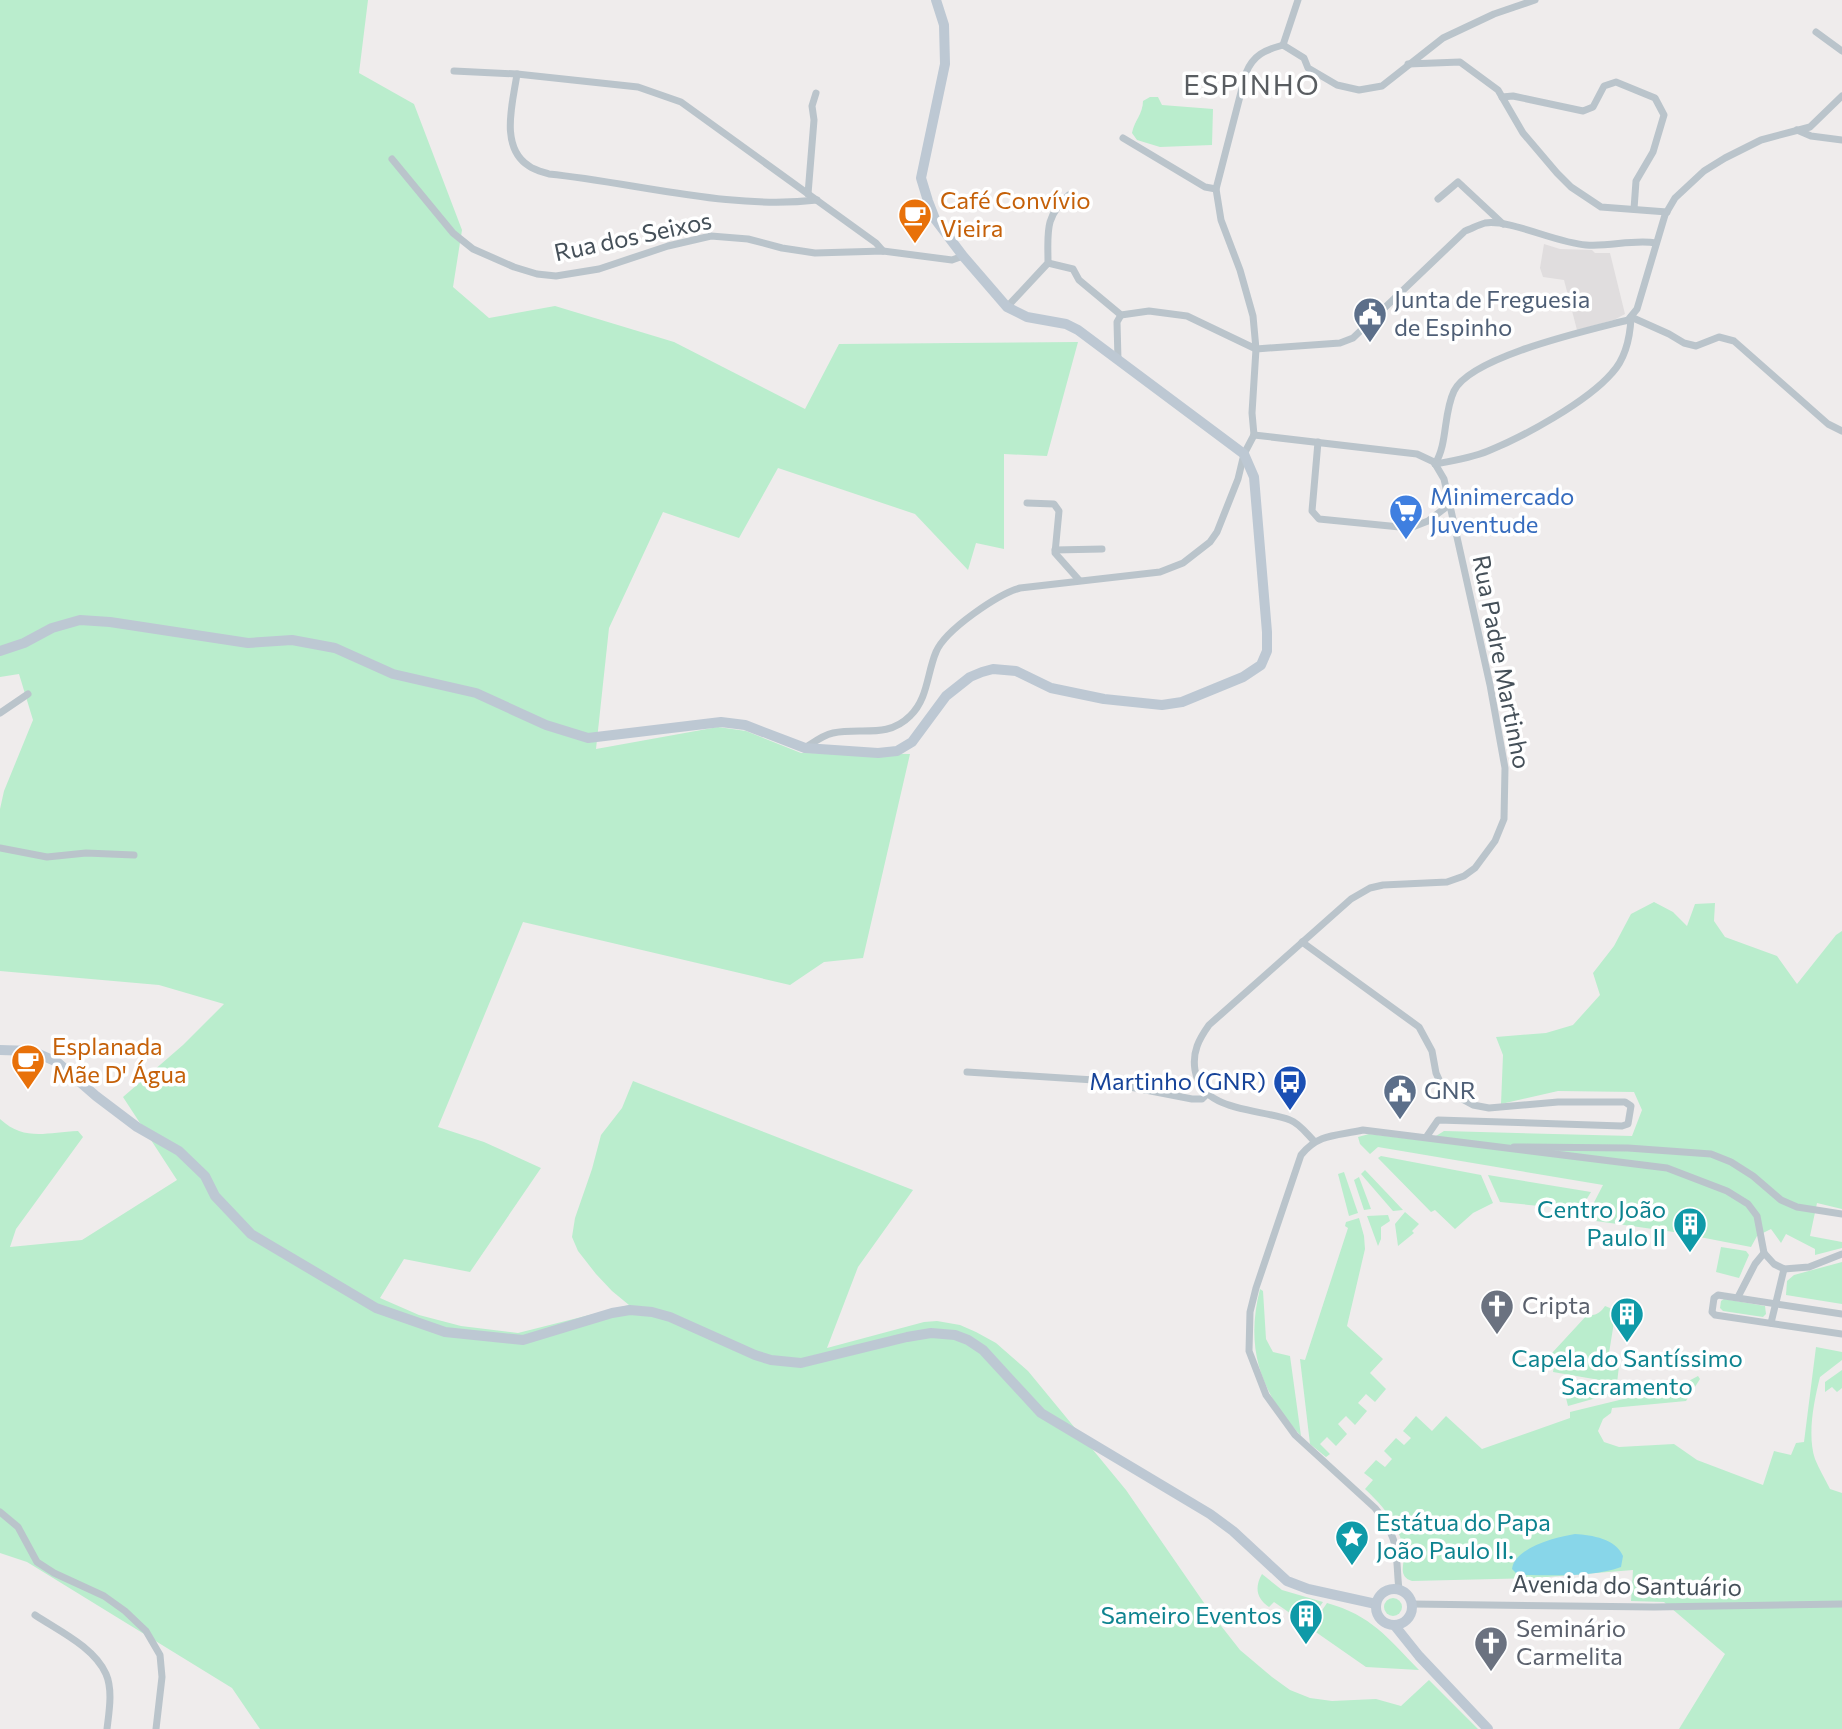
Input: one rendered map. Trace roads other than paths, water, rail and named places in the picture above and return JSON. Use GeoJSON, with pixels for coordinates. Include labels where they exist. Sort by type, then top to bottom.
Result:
{"type":"FeatureCollection","features":[{"type":"Feature","properties":{"kind":"main road"},"geometry":{"type":"LineString","coordinates":[[0,651],[24,643],[52,628],[80,620],[248,643],[292,640],[335,649],[394,674],[476,693],[546,725],[588,738],[721,722],[745,725],[805,748],[878,752],[897,751],[912,742],[946,696],[970,677],[993,669],[1016,671],[1051,688],[1075,694],[1162,705],[1182,702],[1243,677],[1261,665],[1267,651],[1267,632],[1254,477],[1244,454],[1066,324],[1027,317],[1007,307],[935,219],[921,178],[945,64],[944,25],[936,0]]}},
{"type":"Feature","properties":{"kind":"main road"},"geometry":{"type":"LineString","coordinates":[[0,1050],[32,1051],[57,1062],[136,1127],[179,1151],[205,1176],[215,1196],[251,1234],[376,1308],[445,1332],[523,1340],[612,1313],[630,1310],[652,1312],[670,1317],[755,1356],[801,1363],[907,1337],[931,1333],[955,1335],[983,1350],[1041,1413],[1210,1514],[1233,1531],[1287,1581],[1308,1589],[1376,1604]]}},
{"type":"Feature","properties":{"kind":"main road"},"geometry":{"type":"LineString","coordinates":[[1395,1626],[1408,1619],[1412,1604],[1408,1596],[1399,1590],[1384,1592],[1376,1604],[1382,1621],[1395,1626],[1419,1656],[1488,1729]]}},
{"type":"Feature","properties":{"kind":"street"},"geometry":{"type":"LineString","coordinates":[[1283,45],[1298,0]]}},
{"type":"Feature","properties":{"kind":"street"},"geometry":{"type":"LineString","coordinates":[[805,748],[831,733],[889,730],[912,715],[925,691],[940,643],[993,599],[1006,592],[1079,580],[1160,572],[1183,563],[1217,532],[1238,479],[1244,454],[1254,435],[1252,413],[1256,349],[1253,316],[1240,270],[1221,220],[1216,190],[1245,73],[1251,60],[1266,50],[1283,45],[1304,58],[1308,68],[1337,85],[1359,90],[1382,86],[1443,37],[1493,14],[1535,0]]}},
{"type":"Feature","properties":{"kind":"street"},"geometry":{"type":"LineString","coordinates":[[1816,32],[1842,51]]}},
{"type":"Feature","properties":{"kind":"street"},"geometry":{"type":"LineString","coordinates":[[1408,64],[1460,62],[1498,90],[1523,132],[1571,187],[1601,207],[1667,212]]}},
{"type":"Feature","properties":{"kind":"street"},"geometry":{"type":"LineString","coordinates":[[454,71],[517,74],[638,87],[681,102],[876,243],[883,251]]}},
{"type":"Feature","properties":{"kind":"street"},"geometry":{"type":"LineString","coordinates":[[517,74],[510,131],[517,154],[529,166],[549,174],[699,197],[792,203],[817,200]]}},
{"type":"Feature","properties":{"kind":"street"},"geometry":{"type":"LineString","coordinates":[[1503,97],[1513,96],[1583,111],[1593,107],[1604,86],[1616,82],[1655,98],[1664,115],[1653,152],[1636,181],[1634,209]]}},
{"type":"Feature","properties":{"kind":"street"},"geometry":{"type":"LineString","coordinates":[[808,194],[814,120],[811,106],[816,93]]}},
{"type":"Feature","properties":{"kind":"street"},"geometry":{"type":"LineString","coordinates":[[1435,464],[1441,455],[1445,422],[1454,390],[1479,367],[1520,351],[1628,320],[1637,309],[1656,243],[1675,198],[1714,164],[1761,140],[1810,127],[1842,96]]}},
{"type":"Feature","properties":{"kind":"street"},"geometry":{"type":"LineString","coordinates":[[1797,130],[1811,136],[1842,139]]}},
{"type":"Feature","properties":{"kind":"street"},"geometry":{"type":"LineString","coordinates":[[1122,138],[1205,187],[1216,190]]}},
{"type":"Feature","properties":{"kind":"street","name":"Rua dos Seixos"},"geometry":{"type":"LineString","coordinates":[[392,159],[453,233],[473,249],[537,274],[556,276],[599,269],[668,246],[711,236],[748,239],[815,253],[883,251],[952,260],[963,256]]}},
{"type":"Feature","properties":{"kind":"street"},"geometry":{"type":"LineString","coordinates":[[1438,200],[1458,181],[1503,224]]}},
{"type":"Feature","properties":{"kind":"street"},"geometry":{"type":"LineString","coordinates":[[1007,307],[1048,263],[1048,222],[1056,206],[1069,195]]}},
{"type":"Feature","properties":{"kind":"street"},"geometry":{"type":"LineString","coordinates":[[1048,263],[1073,269],[1079,280],[1121,315],[1149,311],[1187,316],[1256,349],[1340,343],[1353,338],[1465,232],[1485,223],[1503,224],[1555,240],[1586,245],[1642,240],[1656,243]]}},
{"type":"Feature","properties":{"kind":"street"},"geometry":{"type":"LineString","coordinates":[[1118,360],[1117,322],[1121,315]]}},
{"type":"Feature","properties":{"kind":"street"},"geometry":{"type":"LineString","coordinates":[[1254,435],[1417,454],[1435,464],[1486,452],[1507,443],[1590,393],[1613,372],[1626,349],[1631,317]]}},
{"type":"Feature","properties":{"kind":"street"},"geometry":{"type":"LineString","coordinates":[[1631,317],[1684,343],[1696,346],[1719,337],[1734,341],[1828,424],[1842,431]]}},
{"type":"Feature","properties":{"kind":"street"},"geometry":{"type":"LineString","coordinates":[[1318,442],[1312,511],[1319,519],[1410,528],[1428,521],[1450,505]]}},
{"type":"Feature","properties":{"kind":"street","name":"Rua Padre Martinho"},"geometry":{"type":"LineString","coordinates":[[1208,1093],[1196,1076],[1194,1066],[1195,1049],[1209,1025],[1351,899],[1370,888],[1383,885],[1447,882],[1464,876],[1475,868],[1495,841],[1504,819],[1505,768],[1490,685],[1444,479],[1435,464]]}},
{"type":"Feature","properties":{"kind":"street"},"geometry":{"type":"LineString","coordinates":[[1027,503],[1054,504],[1059,511],[1055,553],[1079,580]]}},
{"type":"Feature","properties":{"kind":"street"},"geometry":{"type":"LineString","coordinates":[[1055,550],[1102,549]]}},
{"type":"Feature","properties":{"kind":"street"},"geometry":{"type":"LineString","coordinates":[[0,713],[28,694]]}},
{"type":"Feature","properties":{"kind":"street"},"geometry":{"type":"LineString","coordinates":[[0,848],[47,857],[86,853],[134,855]]}},
{"type":"Feature","properties":{"kind":"street"},"geometry":{"type":"LineString","coordinates":[[1302,942],[1419,1027],[1432,1051],[1436,1073],[1441,1083],[1462,1099],[1489,1108],[1558,1102],[1625,1102],[1631,1106],[1632,1111],[1628,1124],[1622,1126],[1438,1120],[1427,1136]]}},
{"type":"Feature","properties":{"kind":"street"},"geometry":{"type":"LineString","coordinates":[[967,1072],[1094,1080],[1192,1099],[1202,1099],[1208,1093],[1215,1100],[1228,1105],[1292,1121],[1314,1141]]}},
{"type":"Feature","properties":{"kind":"street"},"geometry":{"type":"LineString","coordinates":[[1399,1590],[1396,1544],[1387,1522],[1376,1508],[1295,1435],[1266,1395],[1249,1351],[1250,1312],[1256,1288],[1301,1155],[1314,1141],[1322,1136],[1363,1130],[1667,1168],[1727,1191],[1748,1204],[1757,1216],[1764,1253],[1773,1265],[1784,1269],[1809,1267],[1842,1254]]}},
{"type":"Feature","properties":{"kind":"street"},"geometry":{"type":"LineString","coordinates":[[1500,1149],[1518,1146],[1616,1148],[1711,1154],[1731,1162],[1753,1176],[1781,1200],[1797,1206],[1842,1214]]}},
{"type":"Feature","properties":{"kind":"street"},"geometry":{"type":"LineString","coordinates":[[1738,1297],[1755,1264],[1764,1253]]}},
{"type":"Feature","properties":{"kind":"street"},"geometry":{"type":"LineString","coordinates":[[1771,1322],[1784,1269]]}},
{"type":"Feature","properties":{"kind":"street"},"geometry":{"type":"LineString","coordinates":[[1842,1314],[1718,1295],[1714,1298],[1712,1312],[1716,1315],[1842,1334]]}},
{"type":"Feature","properties":{"kind":"street"},"geometry":{"type":"LineString","coordinates":[[0,1512],[18,1527],[37,1563],[104,1596],[146,1631],[160,1655],[162,1678],[156,1729]]}},
{"type":"Feature","properties":{"kind":"street","name":"Avenida do Santuário"},"geometry":{"type":"LineString","coordinates":[[1412,1604],[1654,1607],[1842,1604]]}},
{"type":"Feature","properties":{"kind":"street"},"geometry":{"type":"LineString","coordinates":[[35,1615],[96,1658],[107,1676],[110,1703],[107,1729]]}},
{"type":"Feature","properties":{"kind":"water"},"geometry":{"type":"Polygon","coordinates":[[[1575,1534],[1596,1537],[1615,1546],[1623,1556],[1621,1567],[1597,1573],[1570,1575],[1518,1575],[1512,1569],[1521,1555],[1538,1544],[1575,1534]]]}},
{"type":"Feature","properties":{"kind":"place","name":"Café Convívio Vieira"},"geometry":{"type":"Point","coordinates":[915,245]}},
{"type":"Feature","properties":{"kind":"place","name":"Junta de Freguesia de Espinho"},"geometry":{"type":"Point","coordinates":[1370,344]}},
{"type":"Feature","properties":{"kind":"place","name":"Minimercado Juventude"},"geometry":{"type":"Point","coordinates":[1406,541]}},
{"type":"Feature","properties":{"kind":"place","name":"Esplanada Mãe D' Água"},"geometry":{"type":"Point","coordinates":[28,1091]}},
{"type":"Feature","properties":{"kind":"place","name":"Martinho (GNR)"},"geometry":{"type":"Point","coordinates":[1290,1112]}},
{"type":"Feature","properties":{"kind":"place","name":"GNR"},"geometry":{"type":"Point","coordinates":[1400,1121]}},
{"type":"Feature","properties":{"kind":"place","name":"Centro João Paulo II"},"geometry":{"type":"Point","coordinates":[1690,1254]}},
{"type":"Feature","properties":{"kind":"place","name":"Cripta"},"geometry":{"type":"Point","coordinates":[1497,1336]}},
{"type":"Feature","properties":{"kind":"place","name":"Capela do Santíssimo Sacramento"},"geometry":{"type":"Point","coordinates":[1627,1344]}},
{"type":"Feature","properties":{"kind":"place","name":"Estátua do Papa João Paulo II."},"geometry":{"type":"Point","coordinates":[1352,1567]}},
{"type":"Feature","properties":{"kind":"place","name":"Sameiro Eventos"},"geometry":{"type":"Point","coordinates":[1306,1646]}},
{"type":"Feature","properties":{"kind":"place","name":"Seminário Carmelita"},"geometry":{"type":"Point","coordinates":[1491,1673]}},
{"type":"Feature","properties":{"kind":"district","name":"ESPINHO"},"geometry":{"type":"Point","coordinates":[1252,85]}}]}
